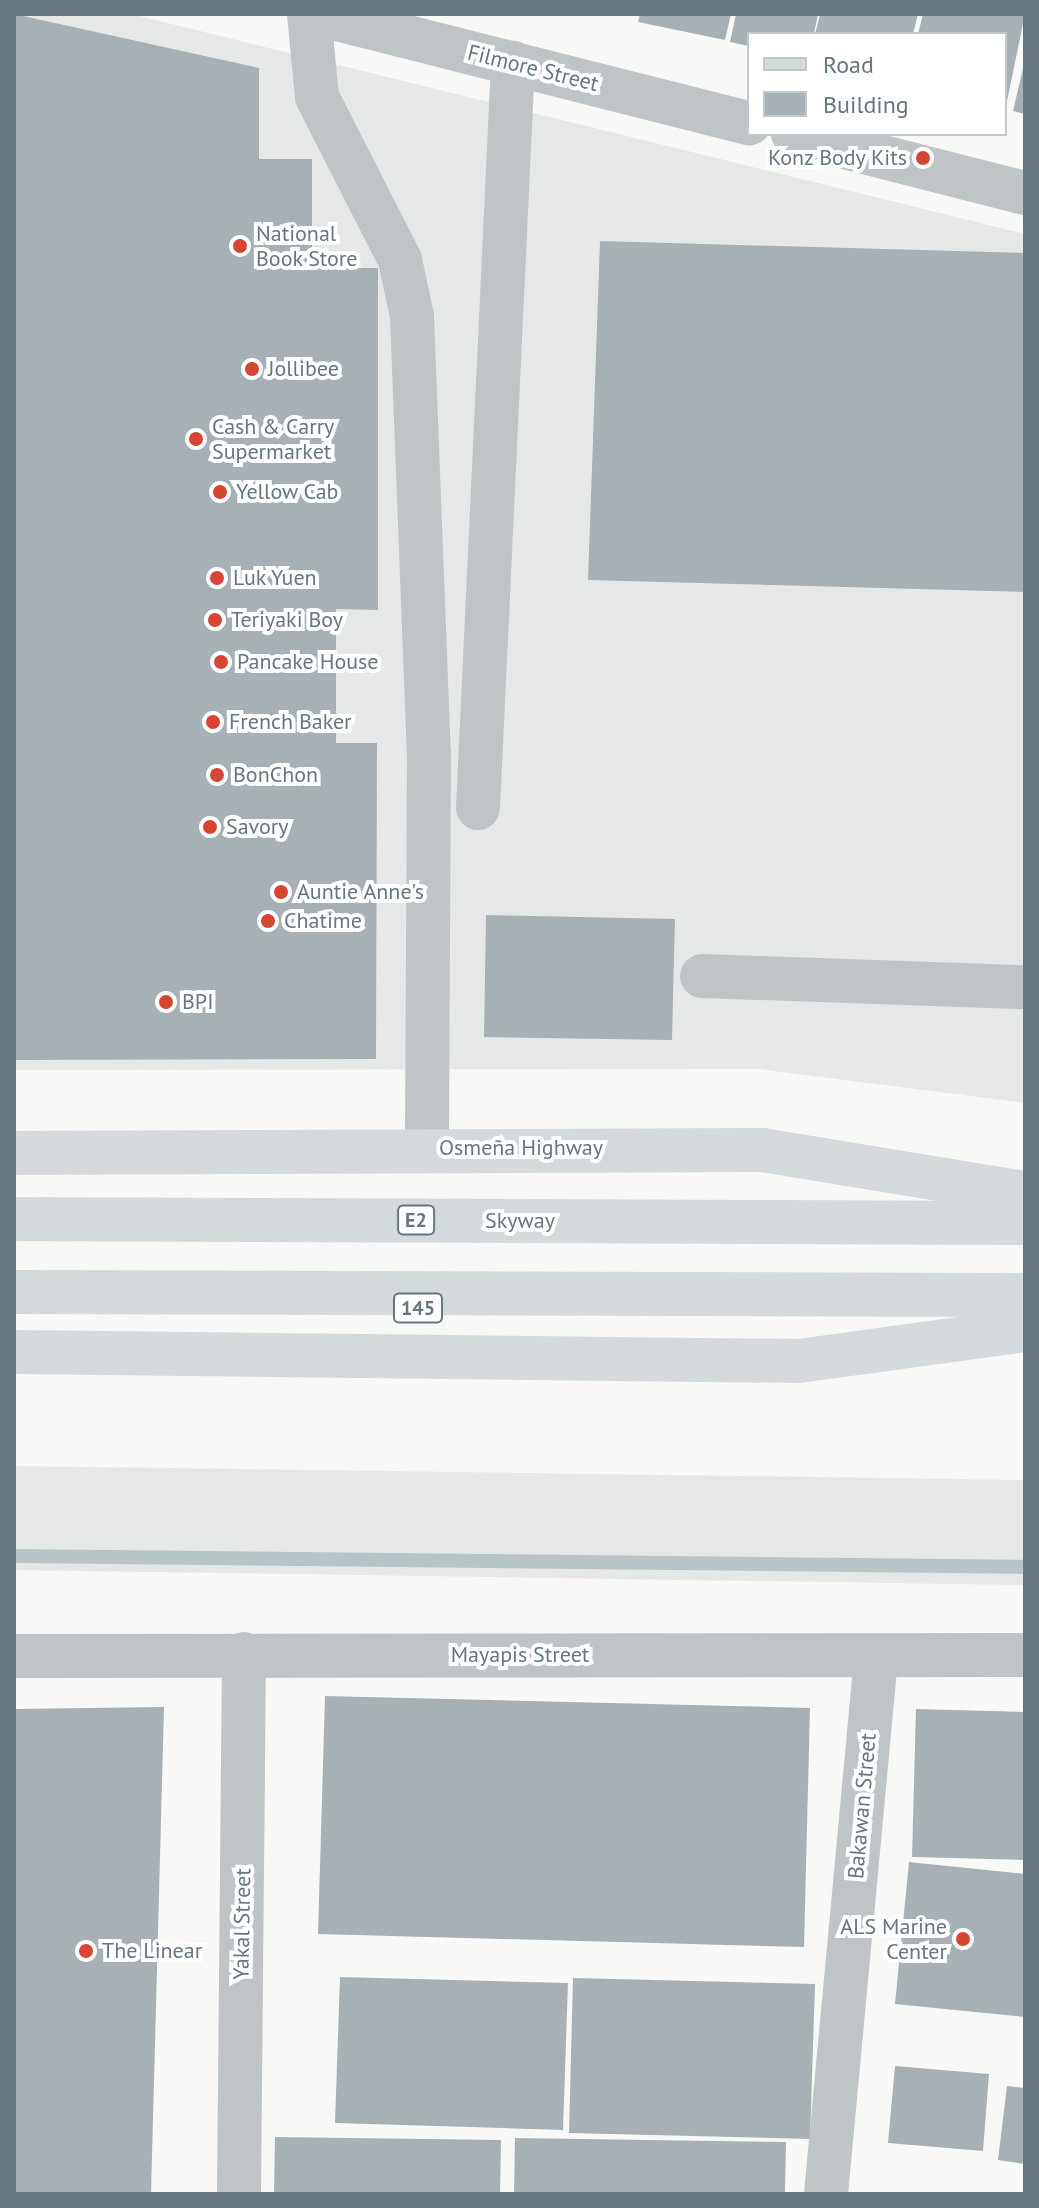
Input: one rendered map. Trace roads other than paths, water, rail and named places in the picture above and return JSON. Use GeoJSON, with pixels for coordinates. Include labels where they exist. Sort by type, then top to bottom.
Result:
{"type":"FeatureCollection","features":[{"type":"Feature","properties":{"kind":"main road","name":"Osmeña Highway"},"geometry":{"type":"LineString","coordinates":[[14,1153],[427,1148],[762,1150],[1025,1196]]}},
{"type":"Feature","properties":{"kind":"main road","name":"Osmeña Highway"},"geometry":{"type":"LineString","coordinates":[[14,1198],[766,1202],[1025,1196]]}},
{"type":"Feature","properties":{"kind":"main road","name":"Skyway"},"geometry":{"type":"LineString","coordinates":[[14,1219],[1025,1223]]}},
{"type":"Feature","properties":{"kind":"main road"},"geometry":{"type":"LineString","coordinates":[[14,1292],[1025,1295]]}},
{"type":"Feature","properties":{"kind":"main road","name":"145"},"geometry":{"type":"LineString","coordinates":[[14,1307],[822,1309],[1025,1322]]}},
{"type":"Feature","properties":{"kind":"main road"},"geometry":{"type":"LineString","coordinates":[[14,1352],[799,1361],[1025,1330]]}},
{"type":"Feature","properties":{"kind":"street"},"geometry":{"type":"LineString","coordinates":[[309,14],[317,97],[400,260],[412,316],[429,753],[427,1148]]}},
{"type":"Feature","properties":{"kind":"street","name":"Filmore Street"},"geometry":{"type":"LineString","coordinates":[[317,14],[747,122]]}},
{"type":"Feature","properties":{"kind":"street"},"geometry":{"type":"LineString","coordinates":[[478,808],[513,63]]}},
{"type":"Feature","properties":{"kind":"street"},"geometry":{"type":"LineString","coordinates":[[801,136],[1025,193]]}},
{"type":"Feature","properties":{"kind":"street"},"geometry":{"type":"LineString","coordinates":[[702,976],[1025,987]]}},
{"type":"Feature","properties":{"kind":"street","name":"Mayapis Street"},"geometry":{"type":"LineString","coordinates":[[14,1656],[244,1654],[876,1658],[1025,1655]]}},
{"type":"Feature","properties":{"kind":"street","name":"Yakal Street"},"geometry":{"type":"LineString","coordinates":[[239,2194],[244,1654]]}},
{"type":"Feature","properties":{"kind":"street","name":"Bakawan Street"},"geometry":{"type":"LineString","coordinates":[[826,2194],[876,1658]]}},
{"type":"Feature","properties":{"kind":"waterway"},"geometry":{"type":"LineString","coordinates":[[14,1556],[1025,1567]]}},
{"type":"Feature","properties":{"kind":"place","name":"Konz Body Kits"},"geometry":{"type":"Point","coordinates":[923,158]}},
{"type":"Feature","properties":{"kind":"place","name":"National Book Store"},"geometry":{"type":"Point","coordinates":[240,246]}},
{"type":"Feature","properties":{"kind":"place","name":"Jollibee"},"geometry":{"type":"Point","coordinates":[252,369]}},
{"type":"Feature","properties":{"kind":"place","name":"Cash & Carry Supermarket"},"geometry":{"type":"Point","coordinates":[196,439]}},
{"type":"Feature","properties":{"kind":"place","name":"Yellow Cab"},"geometry":{"type":"Point","coordinates":[220,492]}},
{"type":"Feature","properties":{"kind":"place","name":"Luk Yuen"},"geometry":{"type":"Point","coordinates":[217,578]}},
{"type":"Feature","properties":{"kind":"place","name":"Teriyaki Boy"},"geometry":{"type":"Point","coordinates":[215,620]}},
{"type":"Feature","properties":{"kind":"place","name":"Pancake House"},"geometry":{"type":"Point","coordinates":[221,662]}},
{"type":"Feature","properties":{"kind":"place","name":"French Baker"},"geometry":{"type":"Point","coordinates":[213,722]}},
{"type":"Feature","properties":{"kind":"place","name":"BonChon"},"geometry":{"type":"Point","coordinates":[217,775]}},
{"type":"Feature","properties":{"kind":"place","name":"Savory"},"geometry":{"type":"Point","coordinates":[210,827]}},
{"type":"Feature","properties":{"kind":"place","name":"Auntie Anne's"},"geometry":{"type":"Point","coordinates":[281,892]}},
{"type":"Feature","properties":{"kind":"place","name":"Chatime"},"geometry":{"type":"Point","coordinates":[268,921]}},
{"type":"Feature","properties":{"kind":"place","name":"BPI"},"geometry":{"type":"Point","coordinates":[166,1002]}},
{"type":"Feature","properties":{"kind":"place","name":"ALS Marine Center"},"geometry":{"type":"Point","coordinates":[963,1939]}},
{"type":"Feature","properties":{"kind":"place","name":"The Linear"},"geometry":{"type":"Point","coordinates":[86,1951]}}]}
